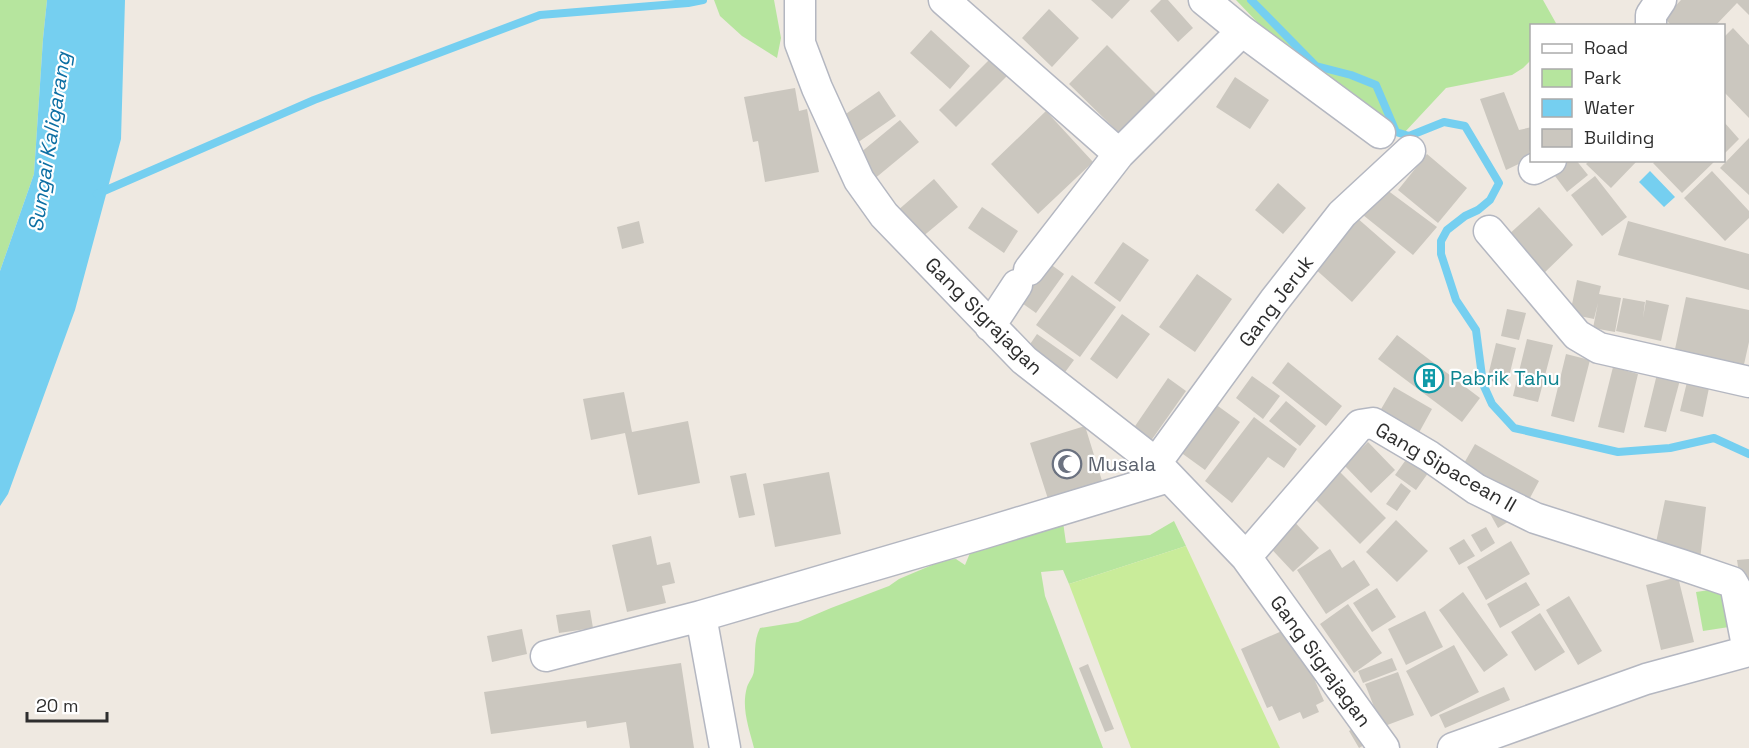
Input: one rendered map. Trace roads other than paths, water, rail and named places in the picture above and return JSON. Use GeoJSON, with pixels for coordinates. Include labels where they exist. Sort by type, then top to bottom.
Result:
{"type":"FeatureCollection","features":[{"type":"Feature","properties":{"kind":"street"},"geometry":{"type":"LineString","coordinates":[[944,0],[1119,154]]}},
{"type":"Feature","properties":{"kind":"street"},"geometry":{"type":"LineString","coordinates":[[1204,0],[1242,31],[1380,133]]}},
{"type":"Feature","properties":{"kind":"street"},"geometry":{"type":"LineString","coordinates":[[1651,24],[1651,15],[1661,0]]}},
{"type":"Feature","properties":{"kind":"street","name":"Gang Sigrajagan"},"geometry":{"type":"LineString","coordinates":[[800,5],[800,43],[817,88],[859,180],[884,215],[1023,360],[1163,470],[1246,557],[1384,748]]}},
{"type":"Feature","properties":{"kind":"street"},"geometry":{"type":"LineString","coordinates":[[990,326],[1023,277],[1119,154],[1242,31]]}},
{"type":"Feature","properties":{"kind":"street","name":"Gang Jeruk"},"geometry":{"type":"LineString","coordinates":[[1163,470],[1274,301],[1342,214],[1410,151]]}},
{"type":"Feature","properties":{"kind":"street"},"geometry":{"type":"LineString","coordinates":[[1489,231],[1577,335],[1587,342],[1599,348],[1749,382]]}},
{"type":"Feature","properties":{"kind":"street","name":"Gang Sipacean II"},"geometry":{"type":"LineString","coordinates":[[1246,557],[1360,425],[1373,423],[1429,456],[1476,489],[1535,518],[1732,582],[1736,588],[1749,651]]}},
{"type":"Feature","properties":{"kind":"street"},"geometry":{"type":"LineString","coordinates":[[546,656],[701,616],[981,534],[1163,470]]}},
{"type":"Feature","properties":{"kind":"street"},"geometry":{"type":"LineString","coordinates":[[701,616],[725,748]]}},
{"type":"Feature","properties":{"kind":"street"},"geometry":{"type":"LineString","coordinates":[[1453,748],[1646,680],[1749,651]]}},
{"type":"Feature","properties":{"kind":"water","name":"Sungai Kaligarang"},"geometry":{"type":"Polygon","coordinates":[[[47,0],[125,0],[121,139],[75,310],[8,494],[0,506],[0,271],[34,174],[47,0]]]}},
{"type":"Feature","properties":{"kind":"water"},"geometry":{"type":"Polygon","coordinates":[[[1650,171],[1675,197],[1664,207],[1639,182],[1650,171]]]}},
{"type":"Feature","properties":{"kind":"waterway"},"geometry":{"type":"LineString","coordinates":[[97,194],[314,100],[540,15],[703,0]]}},
{"type":"Feature","properties":{"kind":"waterway"},"geometry":{"type":"LineString","coordinates":[[1251,0],[1316,66],[1351,75],[1376,85],[1396,132],[1409,136],[1444,122],[1465,126],[1499,183],[1490,200],[1447,230],[1441,241],[1441,254],[1456,300],[1476,330],[1483,384],[1492,404],[1514,428],[1618,452],[1670,448],[1714,438],[1749,454]]}},
{"type":"Feature","properties":{"kind":"place","name":"Pabrik Tahu"},"geometry":{"type":"Point","coordinates":[1429,378]}},
{"type":"Feature","properties":{"kind":"place","name":"Musala"},"geometry":{"type":"Point","coordinates":[1067,464]}}]}
